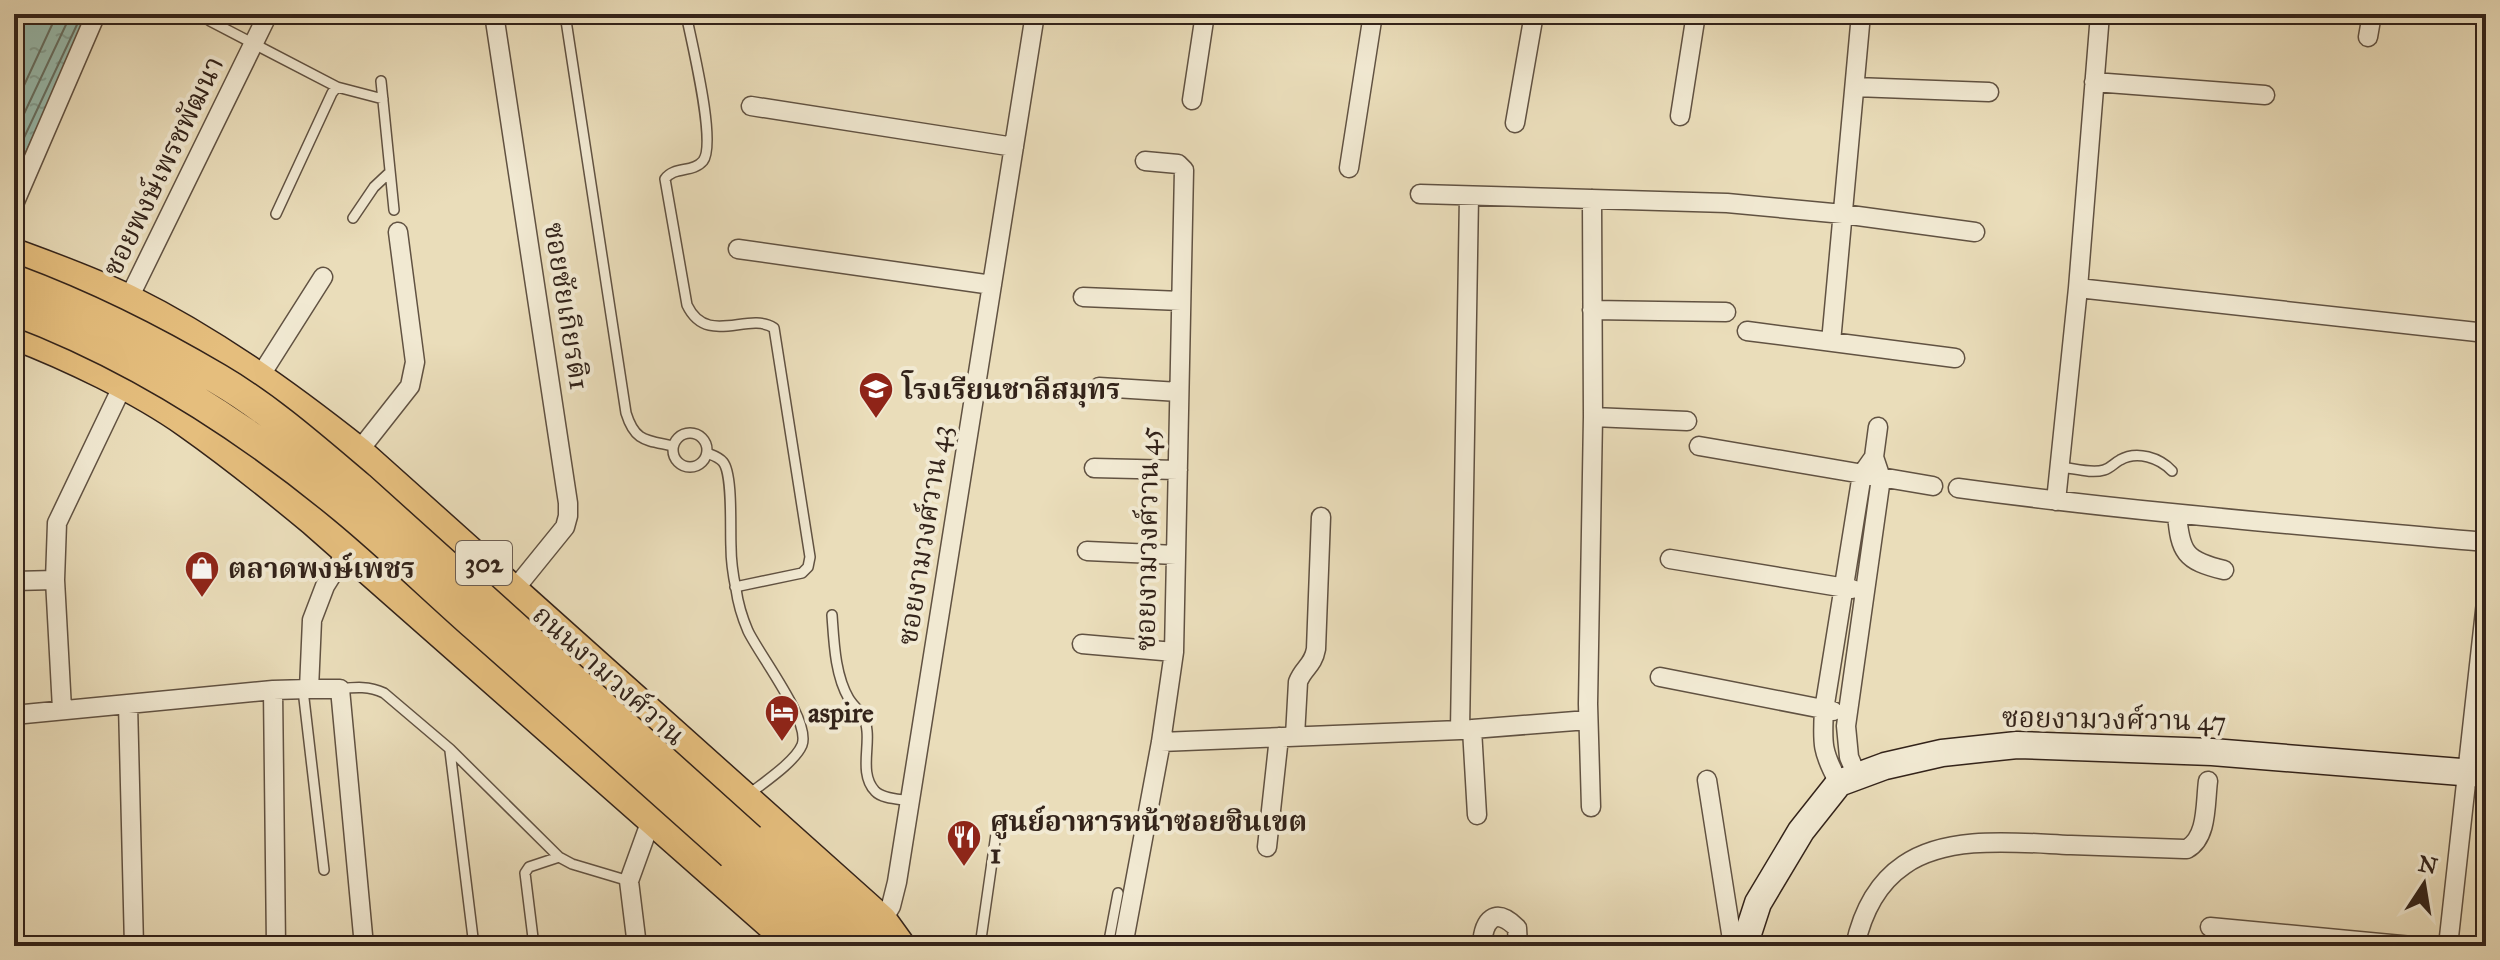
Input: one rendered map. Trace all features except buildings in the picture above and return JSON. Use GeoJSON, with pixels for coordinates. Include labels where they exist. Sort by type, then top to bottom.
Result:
{"type":"FeatureCollection","features":[{"type":"Feature","properties":{"kind":"main road","name":"ถนนงามวงศ์วาน"},"geometry":{"type":"LineString","coordinates":[[14,254],[128,300],[214,348],[358,452],[746,797],[881,933],[900,946]]}},
{"type":"Feature","properties":{"kind":"main road","name":"ถนนงามวงศ์วาน"},"geometry":{"type":"LineString","coordinates":[[14,280],[121,328],[220,380],[293,432],[359,487],[741,847],[829,946]]}},
{"type":"Feature","properties":{"kind":"main road","name":"ถนนงามวงศ์วาน"},"geometry":{"type":"LineString","coordinates":[[14,310],[122,358],[200,404],[273,453],[345,508],[741,847],[834,914],[881,933]]}},
{"type":"Feature","properties":{"kind":"main road"},"geometry":{"type":"LineString","coordinates":[[14,334],[123,385],[185,421],[248,467],[796,946]]}},
{"type":"Feature","properties":{"kind":"main road"},"geometry":{"type":"LineString","coordinates":[[185,421],[169,398],[170,378],[178,362],[186,355],[214,348]]}},
{"type":"Feature","properties":{"kind":"street"},"geometry":{"type":"LineString","coordinates":[[14,204],[96,14]]}},
{"type":"Feature","properties":{"kind":"street","name":"ซอยพงษ์เพรชพัฒนา"},"geometry":{"type":"LineString","coordinates":[[128,300],[268,14]]}},
{"type":"Feature","properties":{"kind":"street","name":"ซอยชัยเกียรติ1"},"geometry":{"type":"LineString","coordinates":[[494,14],[568,503],[565,527],[514,590]]}},
{"type":"Feature","properties":{"kind":"street","name":"ซอยงามวงศ์วาน 43"},"geometry":{"type":"LineString","coordinates":[[881,933],[894,894],[910,801],[1035,14]]}},
{"type":"Feature","properties":{"kind":"street"},"geometry":{"type":"LineString","coordinates":[[1192,100],[1205,14]]}},
{"type":"Feature","properties":{"kind":"street"},"geometry":{"type":"LineString","coordinates":[[1349,168],[1373,14]]}},
{"type":"Feature","properties":{"kind":"street"},"geometry":{"type":"LineString","coordinates":[[1515,123],[1534,14]]}},
{"type":"Feature","properties":{"kind":"street"},"geometry":{"type":"LineString","coordinates":[[1680,116],[1696,14]]}},
{"type":"Feature","properties":{"kind":"street"},"geometry":{"type":"LineString","coordinates":[[1831,342],[1861,14]]}},
{"type":"Feature","properties":{"kind":"street"},"geometry":{"type":"LineString","coordinates":[[2056,501],[2078,288],[2100,14]]}},
{"type":"Feature","properties":{"kind":"street"},"geometry":{"type":"LineString","coordinates":[[2368,37],[2372,14]]}},
{"type":"Feature","properties":{"kind":"street"},"geometry":{"type":"LineString","coordinates":[[2094,82],[2265,95]]}},
{"type":"Feature","properties":{"kind":"street"},"geometry":{"type":"LineString","coordinates":[[1855,87],[1989,92]]}},
{"type":"Feature","properties":{"kind":"street"},"geometry":{"type":"LineString","coordinates":[[751,106],[1014,147]]}},
{"type":"Feature","properties":{"kind":"street","name":"ซอยงามวงศ์วาน 45"},"geometry":{"type":"LineString","coordinates":[[1123,946],[1161,742],[1174,652],[1184,170],[1178,164],[1145,161]]}},
{"type":"Feature","properties":{"kind":"street"},"geometry":{"type":"LineString","coordinates":[[1420,194],[1727,203],[1843,214],[1975,232]]}},
{"type":"Feature","properties":{"kind":"street"},"geometry":{"type":"LineString","coordinates":[[1469,196],[1466,729],[1477,815]]}},
{"type":"Feature","properties":{"kind":"street"},"geometry":{"type":"LineString","coordinates":[[1591,807],[1588,720],[1593,417],[1592,199]]}},
{"type":"Feature","properties":{"kind":"street"},"geometry":{"type":"LineString","coordinates":[[358,452],[410,386],[413,375],[415,362],[398,232]]}},
{"type":"Feature","properties":{"kind":"street"},"geometry":{"type":"LineString","coordinates":[[738,249],[992,285]]}},
{"type":"Feature","properties":{"kind":"street"},"geometry":{"type":"LineString","coordinates":[[259,378],[323,277]]}},
{"type":"Feature","properties":{"kind":"street"},"geometry":{"type":"LineString","coordinates":[[2078,288],[2486,333]]}},
{"type":"Feature","properties":{"kind":"street"},"geometry":{"type":"LineString","coordinates":[[1083,297],[1181,301]]}},
{"type":"Feature","properties":{"kind":"street"},"geometry":{"type":"LineString","coordinates":[[1592,310],[1726,312]]}},
{"type":"Feature","properties":{"kind":"street"},"geometry":{"type":"LineString","coordinates":[[1747,331],[1955,358]]}},
{"type":"Feature","properties":{"kind":"street"},"geometry":{"type":"LineString","coordinates":[[62,709],[55,580],[57,523],[123,385]]}},
{"type":"Feature","properties":{"kind":"street"},"geometry":{"type":"LineString","coordinates":[[1099,387],[1179,392]]}},
{"type":"Feature","properties":{"kind":"street"},"geometry":{"type":"LineString","coordinates":[[1593,417],[1687,421]]}},
{"type":"Feature","properties":{"kind":"street"},"geometry":{"type":"LineString","coordinates":[[1744,946],[1758,903],[1801,831],[1848,779],[1847,712],[1864,591],[1878,427]]}},
{"type":"Feature","properties":{"kind":"street"},"geometry":{"type":"LineString","coordinates":[[1699,446],[1933,486]]}},
{"type":"Feature","properties":{"kind":"street"},"geometry":{"type":"LineString","coordinates":[[1094,468],[1178,470]]}},
{"type":"Feature","properties":{"kind":"street"},"geometry":{"type":"LineString","coordinates":[[1848,779],[1824,756],[1824,710],[1843,588],[1872,476]]}},
{"type":"Feature","properties":{"kind":"street"},"geometry":{"type":"LineString","coordinates":[[1958,488],[2177,514],[2486,542]]}},
{"type":"Feature","properties":{"kind":"street"},"geometry":{"type":"LineString","coordinates":[[2177,514],[2179,540],[2185,552],[2193,560],[2224,570]]}},
{"type":"Feature","properties":{"kind":"street"},"geometry":{"type":"LineString","coordinates":[[1267,847],[1298,682],[1314,661],[1316,649],[1321,517]]}},
{"type":"Feature","properties":{"kind":"street"},"geometry":{"type":"LineString","coordinates":[[306,690],[312,620],[325,586],[347,551]]}},
{"type":"Feature","properties":{"kind":"street"},"geometry":{"type":"LineString","coordinates":[[1087,551],[1176,555]]}},
{"type":"Feature","properties":{"kind":"street"},"geometry":{"type":"LineString","coordinates":[[1670,559],[1864,591]]}},
{"type":"Feature","properties":{"kind":"street"},"geometry":{"type":"LineString","coordinates":[[14,581],[55,580]]}},
{"type":"Feature","properties":{"kind":"street"},"geometry":{"type":"LineString","coordinates":[[2448,946],[2476,773],[2486,602]]}},
{"type":"Feature","properties":{"kind":"street"},"geometry":{"type":"LineString","coordinates":[[1082,644],[1174,652]]}},
{"type":"Feature","properties":{"kind":"street"},"geometry":{"type":"LineString","coordinates":[[1660,677],[1847,712]]}},
{"type":"Feature","properties":{"kind":"street"},"geometry":{"type":"LineString","coordinates":[[14,715],[273,690],[340,689],[364,946]]}},
{"type":"Feature","properties":{"kind":"street"},"geometry":{"type":"LineString","coordinates":[[273,690],[276,946]]}},
{"type":"Feature","properties":{"kind":"street"},"geometry":{"type":"LineString","coordinates":[[128,704],[134,946]]}},
{"type":"Feature","properties":{"kind":"street"},"geometry":{"type":"LineString","coordinates":[[1161,742],[1466,729],[1588,720]]}},
{"type":"Feature","properties":{"kind":"street","name":"ซอยงามวงศ์วาน 47"},"geometry":{"type":"LineString","coordinates":[[1848,779],[1885,766],[1942,753],[2017,745],[2212,752],[2476,773]]}},
{"type":"Feature","properties":{"kind":"street"},"geometry":{"type":"LineString","coordinates":[[1707,780],[1733,946]]}},
{"type":"Feature","properties":{"kind":"street"},"geometry":{"type":"LineString","coordinates":[[1855,946],[1860,924],[1874,894],[1904,864],[1939,849],[1993,842],[2187,849],[2196,844],[2201,832],[2208,781]]}},
{"type":"Feature","properties":{"kind":"street"},"geometry":{"type":"LineString","coordinates":[[637,946],[629,881],[651,820]]}},
{"type":"Feature","properties":{"kind":"street"},"geometry":{"type":"LineString","coordinates":[[1482,946],[1482,930],[1486,922],[1502,917],[1517,928],[1518,946]]}},
{"type":"Feature","properties":{"kind":"street"},"geometry":{"type":"LineString","coordinates":[[2210,927],[2412,946]]}},
{"type":"Feature","properties":{"kind":"lane"},"geometry":{"type":"LineString","coordinates":[[565,14],[626,413],[635,434],[640,438],[673,446]]}},
{"type":"Feature","properties":{"kind":"lane"},"geometry":{"type":"LineString","coordinates":[[686,14],[708,140],[704,160],[696,167],[671,172],[665,179],[687,305],[696,319],[709,325],[763,324],[774,328],[810,557],[808,567],[802,573],[735,587]]}},
{"type":"Feature","properties":{"kind":"lane"},"geometry":{"type":"LineString","coordinates":[[210,21],[337,87],[383,99]]}},
{"type":"Feature","properties":{"kind":"lane"},"geometry":{"type":"LineString","coordinates":[[381,81],[394,210]]}},
{"type":"Feature","properties":{"kind":"lane"},"geometry":{"type":"LineString","coordinates":[[276,214],[337,87]]}},
{"type":"Feature","properties":{"kind":"lane"},"geometry":{"type":"LineString","coordinates":[[353,218],[374,187],[390,172]]}},
{"type":"Feature","properties":{"kind":"lane"},"geometry":{"type":"LineString","coordinates":[[692,433],[703,439],[707,453],[699,465],[688,468],[674,459],[673,446],[681,435],[692,433]]}},
{"type":"Feature","properties":{"kind":"lane"},"geometry":{"type":"LineString","coordinates":[[707,453],[721,460],[726,468],[735,587],[747,629],[790,700],[804,731],[803,743],[794,757],[746,797]]}},
{"type":"Feature","properties":{"kind":"lane"},"geometry":{"type":"LineString","coordinates":[[2060,467],[2099,471],[2107,470],[2122,459],[2149,457],[2163,462],[2172,471]]}},
{"type":"Feature","properties":{"kind":"lane"},"geometry":{"type":"LineString","coordinates":[[832,615],[834,650],[840,674],[850,700],[862,713],[867,731],[867,777],[882,796],[910,801]]}},
{"type":"Feature","properties":{"kind":"lane"},"geometry":{"type":"LineString","coordinates":[[340,689],[374,688],[384,693],[450,749],[559,857],[572,864],[629,881]]}},
{"type":"Feature","properties":{"kind":"lane"},"geometry":{"type":"LineString","coordinates":[[306,690],[324,870]]}},
{"type":"Feature","properties":{"kind":"lane"},"geometry":{"type":"LineString","coordinates":[[450,749],[474,946]]}},
{"type":"Feature","properties":{"kind":"lane"},"geometry":{"type":"LineString","coordinates":[[980,946],[996,834]]}},
{"type":"Feature","properties":{"kind":"lane"},"geometry":{"type":"LineString","coordinates":[[534,946],[525,873],[529,867],[559,857]]}},
{"type":"Feature","properties":{"kind":"lane"},"geometry":{"type":"LineString","coordinates":[[1108,946],[1118,893]]}},
{"type":"Feature","properties":{"kind":"water"},"geometry":{"type":"Polygon","coordinates":[[[16,14],[90,14],[14,178],[14,19],[16,14]]]}},
{"type":"Feature","properties":{"kind":"place","name":"โรงเรียนชาลีสมุทร"},"geometry":{"type":"Point","coordinates":[876,420]}},
{"type":"Feature","properties":{"kind":"place","name":"ตลาดพงษ์เพชร"},"geometry":{"type":"Point","coordinates":[202,599]}},
{"type":"Feature","properties":{"kind":"place","name":"aspire"},"geometry":{"type":"Point","coordinates":[782,743]}},
{"type":"Feature","properties":{"kind":"place","name":"ศูนย์อาหารหน้าซอยชินเขต 1"},"geometry":{"type":"Point","coordinates":[964,868]}}]}
